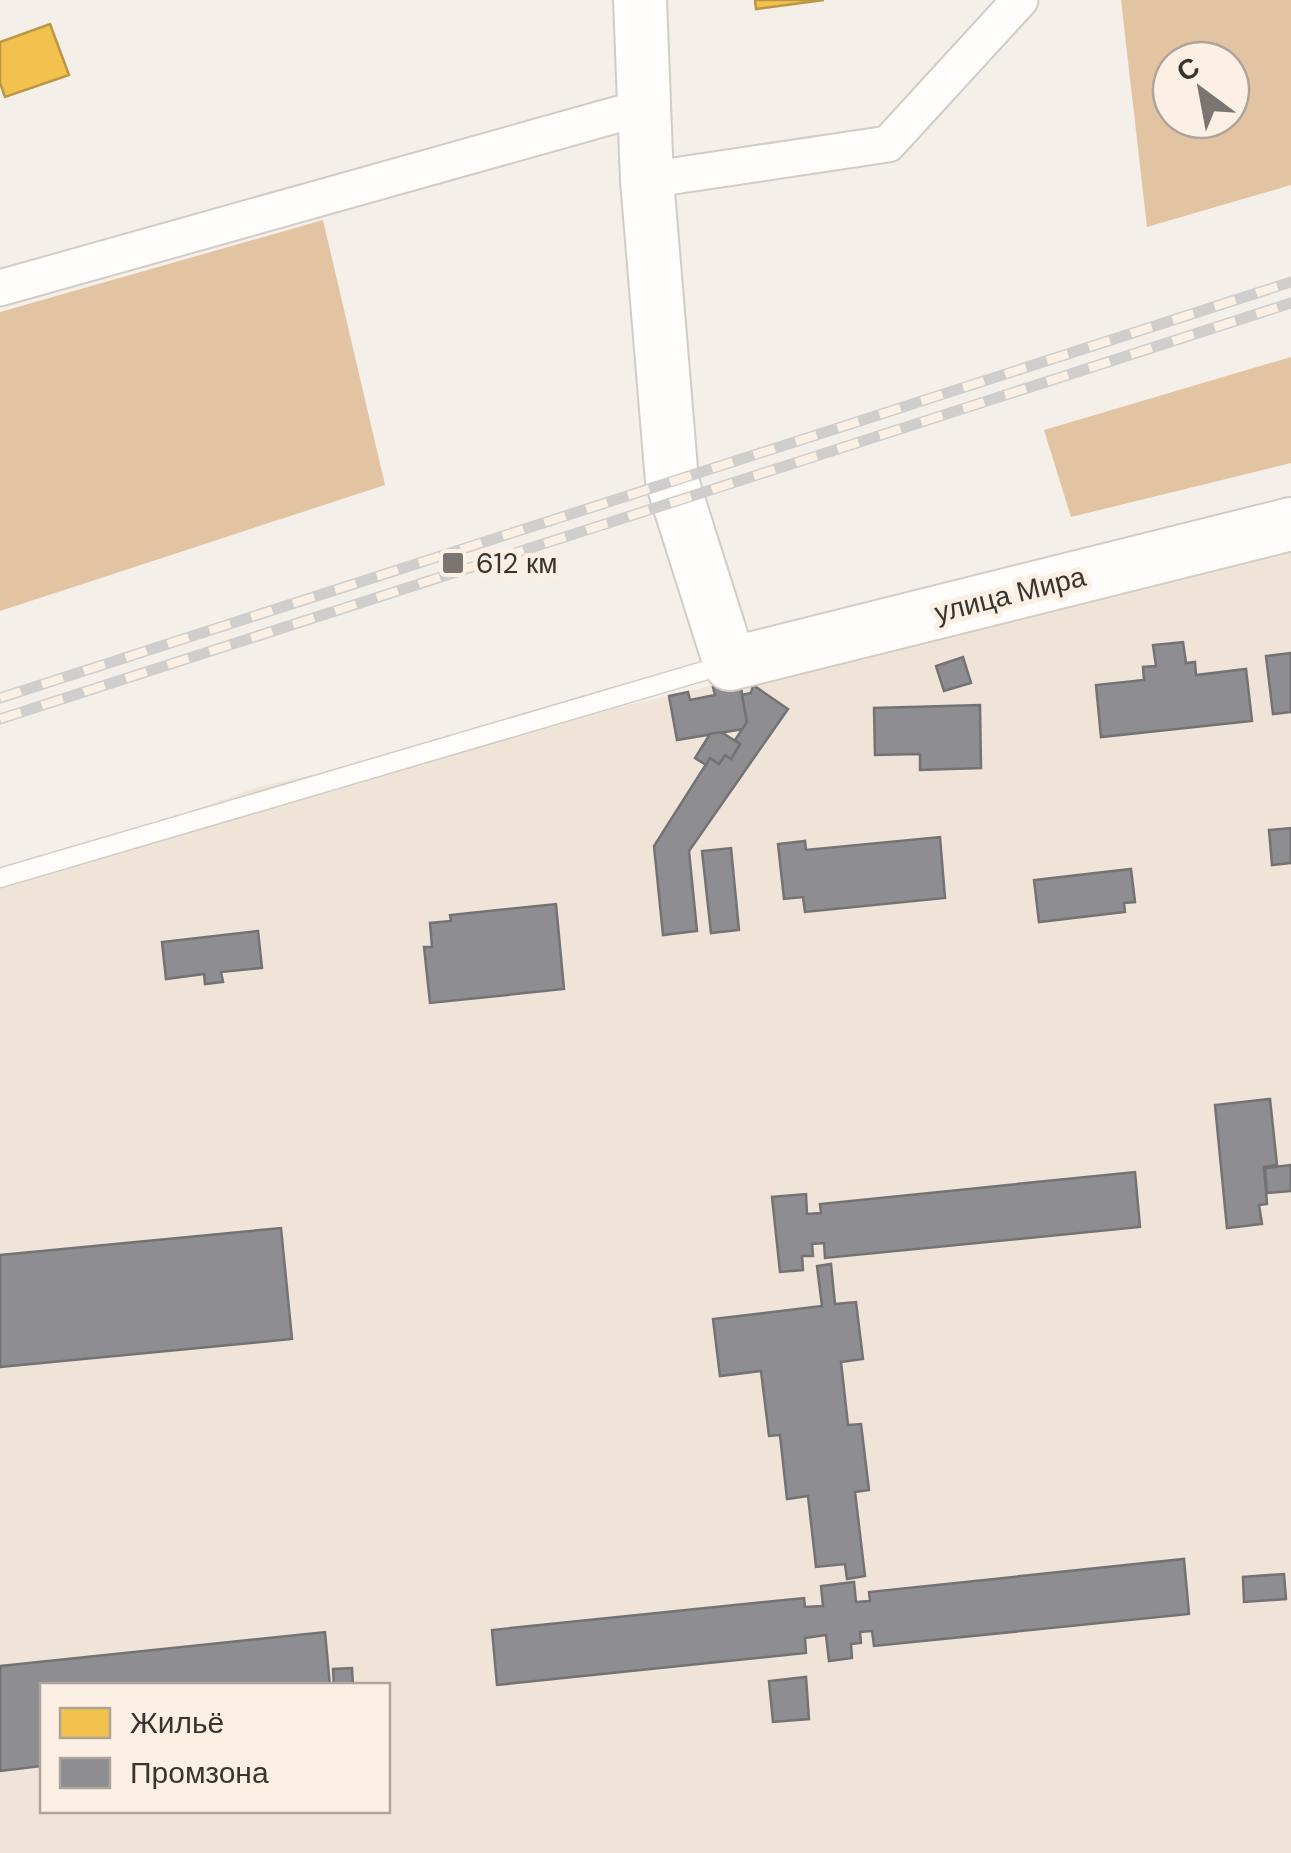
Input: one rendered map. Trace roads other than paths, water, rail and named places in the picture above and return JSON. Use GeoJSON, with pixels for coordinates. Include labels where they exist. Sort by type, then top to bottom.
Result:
{"type":"FeatureCollection","features":[{"type":"Feature","properties":{"kind":"street"},"geometry":{"type":"LineString","coordinates":[[640,0],[647,180],[672,481],[730,664]]}},
{"type":"Feature","properties":{"kind":"street"},"geometry":{"type":"LineString","coordinates":[[647,180],[888,144],[1020,0]]}},
{"type":"Feature","properties":{"kind":"street"},"geometry":{"type":"LineString","coordinates":[[0,288],[644,107]]}},
{"type":"Feature","properties":{"kind":"street","name":"улица Мира"},"geometry":{"type":"LineString","coordinates":[[730,664],[1291,524]]}},
{"type":"Feature","properties":{"kind":"lane"},"geometry":{"type":"LineString","coordinates":[[0,878],[730,664]]}},
{"type":"Feature","properties":{"kind":"railway"},"geometry":{"type":"LineString","coordinates":[[0,698],[1291,282]]}},
{"type":"Feature","properties":{"kind":"railway"},"geometry":{"type":"LineString","coordinates":[[0,719],[1291,303]]}},
{"type":"Feature","properties":{"kind":"place","name":"612 км"},"geometry":{"type":"Point","coordinates":[453,563]}}]}
